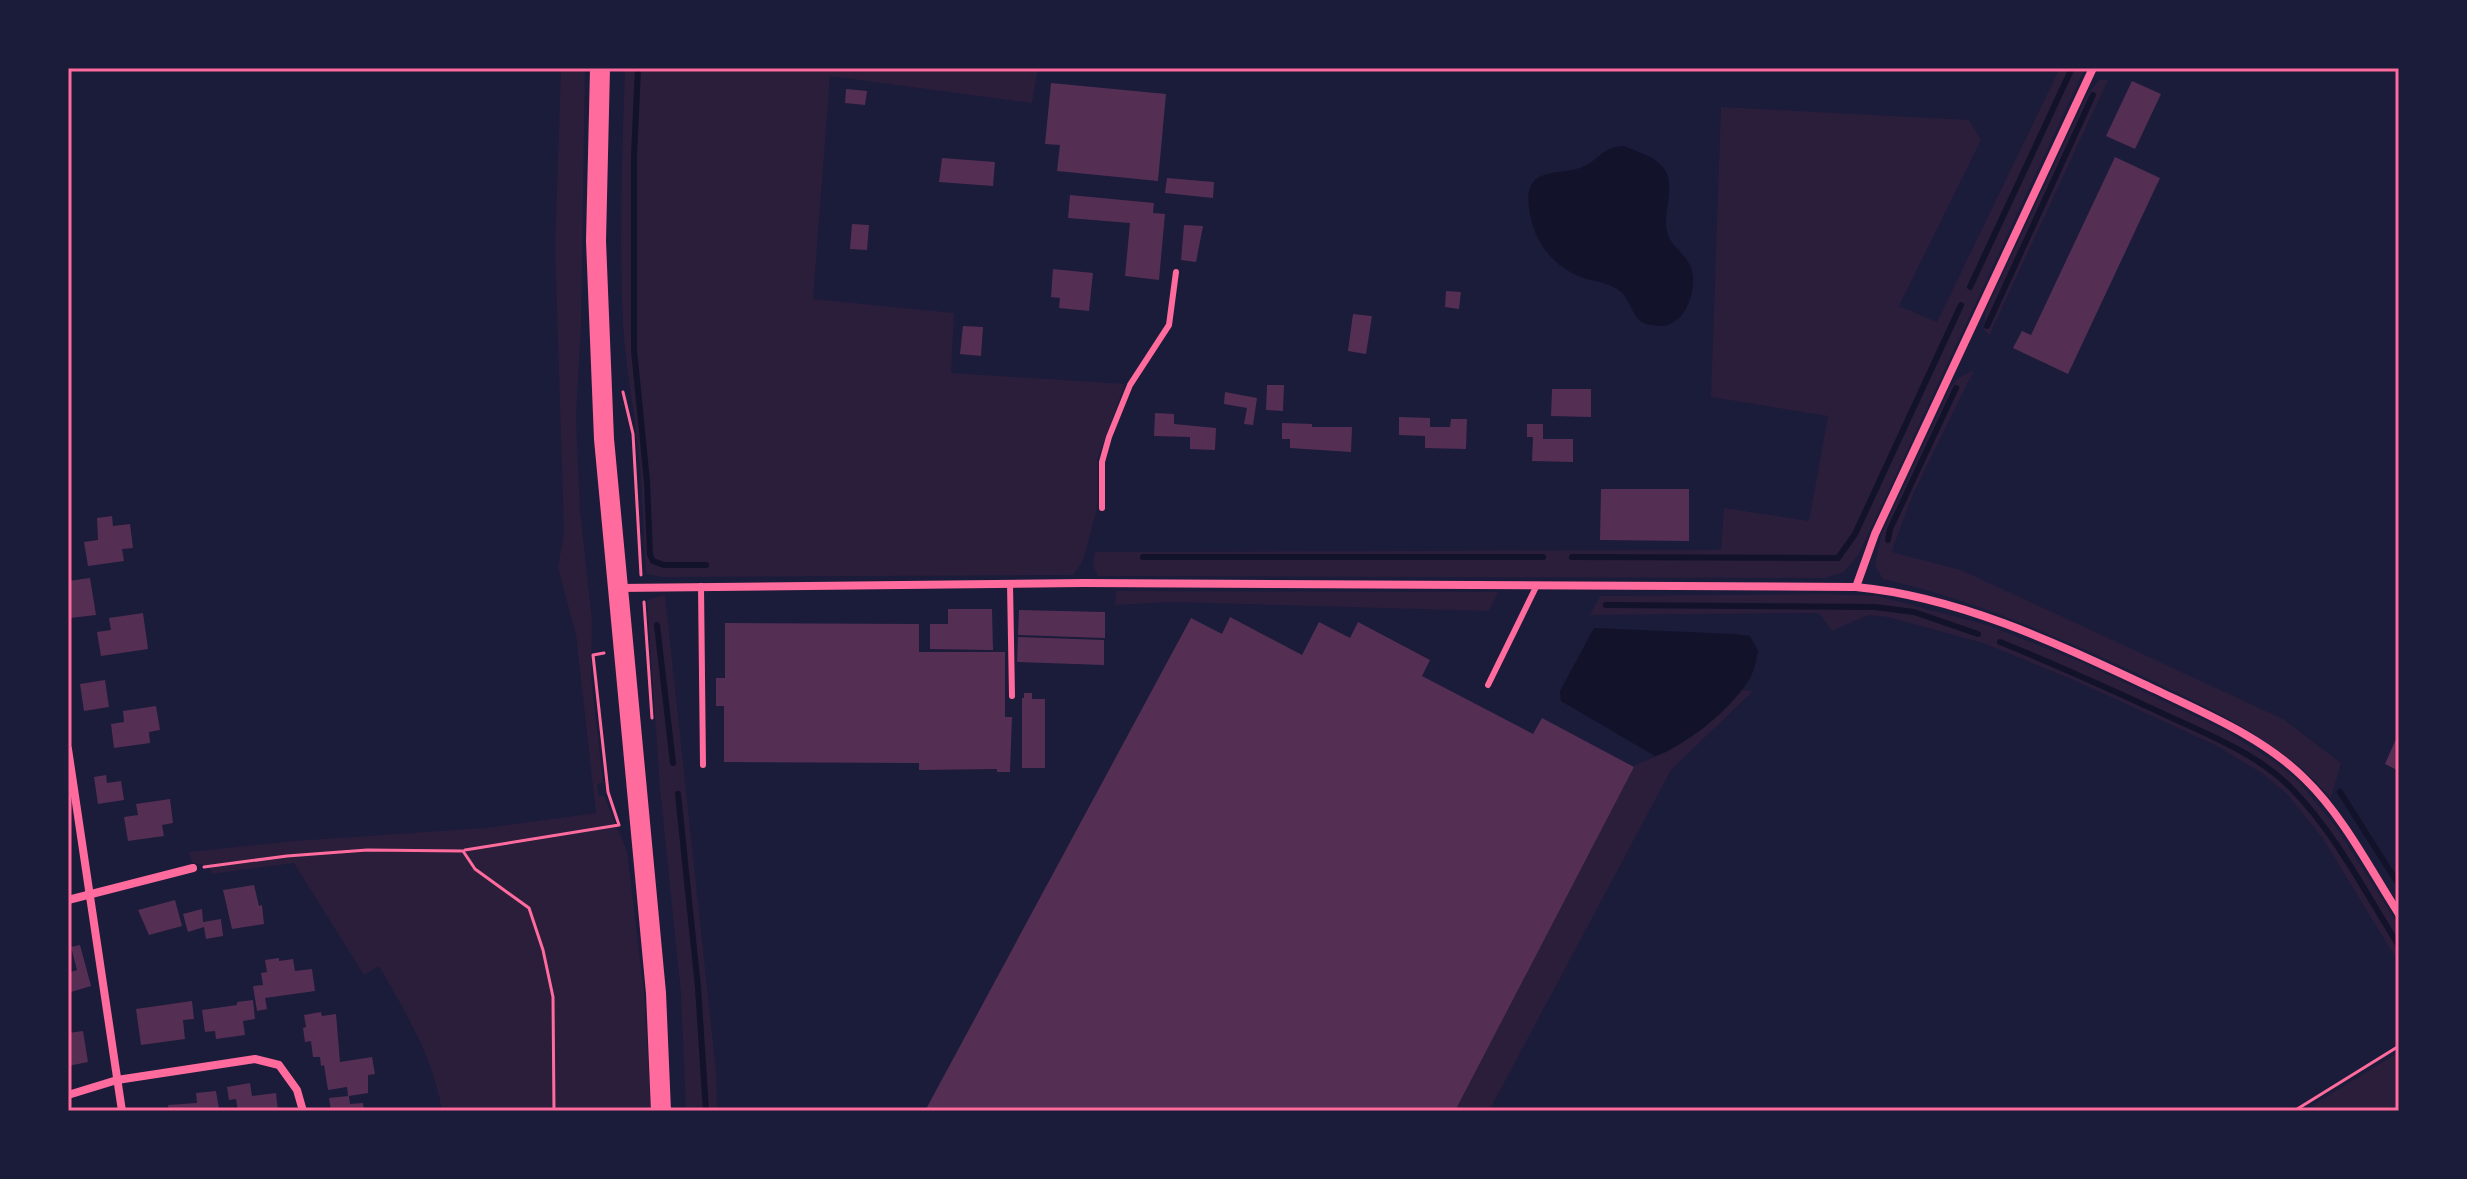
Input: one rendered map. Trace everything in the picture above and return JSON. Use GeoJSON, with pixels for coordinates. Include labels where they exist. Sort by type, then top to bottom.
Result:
{"type":"FeatureCollection","features":[{"type":"Feature","properties":{"kind":"main road"},"geometry":{"type":"LineString","coordinates":[[600,68],[597,324],[617,588],[656,993],[661,1111]]}},
{"type":"Feature","properties":{"kind":"street"},"geometry":{"type":"LineString","coordinates":[[1856,587],[1875,534],[2093,68]]}},
{"type":"Feature","properties":{"kind":"street"},"geometry":{"type":"LineString","coordinates":[[617,588],[1010,584],[1856,587],[1893,590],[1993,619],[2084,656],[2228,724],[2304,778],[2341,823],[2399,914]]}},
{"type":"Feature","properties":{"kind":"street"},"geometry":{"type":"LineString","coordinates":[[68,749],[122,1111]]}},
{"type":"Feature","properties":{"kind":"street"},"geometry":{"type":"LineString","coordinates":[[68,900],[193,868]]}},
{"type":"Feature","properties":{"kind":"street"},"geometry":{"type":"LineString","coordinates":[[68,1095],[117,1080],[255,1059],[279,1065],[297,1090],[303,1111]]}},
{"type":"Feature","properties":{"kind":"lane"},"geometry":{"type":"LineString","coordinates":[[1102,508],[1102,462],[1109,437],[1130,385],[1169,325],[1176,272]]}},
{"type":"Feature","properties":{"kind":"lane"},"geometry":{"type":"LineString","coordinates":[[1010,584],[1012,696]]}},
{"type":"Feature","properties":{"kind":"lane"},"geometry":{"type":"LineString","coordinates":[[1488,685],[1537,585]]}},
{"type":"Feature","properties":{"kind":"lane"},"geometry":{"type":"LineString","coordinates":[[701,586],[703,765]]}},
{"type":"Feature","properties":{"kind":"path"},"geometry":{"type":"LineString","coordinates":[[193,868],[353,851],[463,851],[619,825],[608,792],[593,655]]}},
{"type":"Feature","properties":{"kind":"path"},"geometry":{"type":"LineString","coordinates":[[463,851],[475,869],[529,908],[543,950],[553,997],[554,1111]]}},
{"type":"Feature","properties":{"kind":"path"},"geometry":{"type":"LineString","coordinates":[[2294,1111],[2399,1046]]}},
{"type":"Feature","properties":{"kind":"shaded area"},"geometry":{"type":"Polygon","coordinates":[[[561,68],[585,68],[581,325],[576,418],[580,510],[592,621],[591,677],[603,783],[597,784],[599,796],[604,796],[627,851],[644,992],[651,1111],[442,1111],[425,1054],[379,966],[364,975],[294,863],[212,874],[210,866],[192,863],[189,852],[294,841],[486,828],[596,813],[576,635],[558,568],[564,531],[555,248],[561,68]]]}},
{"type":"Feature","properties":{"kind":"shaded area"},"geometry":{"type":"Polygon","coordinates":[[[625,68],[1038,68],[1032,103],[830,76],[813,299],[954,313],[951,373],[1125,384],[1097,460],[1097,508],[1086,551],[1073,575],[663,577],[646,574],[640,472],[623,325],[621,228],[625,68]]]}},
{"type":"Feature","properties":{"kind":"shaded area"},"geometry":{"type":"Polygon","coordinates":[[[2060,68],[2085,68],[1859,554],[1844,572],[1825,578],[1098,576],[1093,565],[1095,552],[1721,550],[1724,508],[1809,521],[1828,416],[1711,397],[1721,107],[1969,120],[1981,140],[1899,306],[1937,322],[2060,68]]]}},
{"type":"Feature","properties":{"kind":"shaded area"},"geometry":{"type":"Polygon","coordinates":[[[2099,80],[2108,80],[1989,336],[1984,329],[1985,312],[2087,95],[2099,80]]]}},
{"type":"Feature","properties":{"kind":"shaded area"},"geometry":{"type":"Polygon","coordinates":[[[1624,146],[1654,159],[1666,172],[1669,187],[1668,235],[1692,271],[1688,305],[1678,319],[1665,326],[1640,321],[1617,289],[1560,266],[1545,250],[1531,219],[1529,195],[1535,180],[1583,167],[1609,149],[1624,146]]]}},
{"type":"Feature","properties":{"kind":"shaded area"},"geometry":{"type":"Polygon","coordinates":[[[1974,370],[1914,492],[1892,550],[1961,570],[2283,719],[2341,763],[2331,798],[2265,741],[2191,699],[2013,620],[1949,597],[1883,579],[1875,566],[1881,535],[1950,388],[1957,379],[1974,370]]]}},
{"type":"Feature","properties":{"kind":"shaded area"},"geometry":{"type":"Polygon","coordinates":[[[1116,591],[1498,592],[1489,611],[1171,602],[1115,605],[1116,591]]]}},
{"type":"Feature","properties":{"kind":"shaded area"},"geometry":{"type":"Polygon","coordinates":[[[665,595],[716,1071],[717,1111],[686,1111],[681,994],[660,789],[647,600],[665,595]]]}},
{"type":"Feature","properties":{"kind":"shaded area"},"geometry":{"type":"Polygon","coordinates":[[[1600,596],[1878,596],[1987,625],[2081,662],[2224,730],[2275,762],[2298,781],[2336,827],[2399,926],[2399,963],[2323,839],[2288,795],[2263,774],[2217,746],[2076,681],[1983,643],[1888,617],[1868,615],[1832,631],[1819,613],[1590,615],[1600,596]]]}},
{"type":"Feature","properties":{"kind":"shaded area"},"geometry":{"type":"Polygon","coordinates":[[[1594,628],[1750,636],[1758,651],[1748,682],[1726,708],[1697,733],[1655,756],[1561,701],[1560,691],[1594,628]]]}},
{"type":"Feature","properties":{"kind":"shaded area"},"geometry":{"type":"Polygon","coordinates":[[[1741,690],[1753,691],[1671,770],[1489,1111],[1455,1111],[1635,765],[1667,752],[1704,728],[1741,690]]]}},
{"type":"Feature","properties":{"kind":"shaded area"},"geometry":{"type":"Polygon","coordinates":[[[2399,1052],[2399,1111],[2303,1111],[2399,1052]]]}},
{"type":"Feature","properties":{"kind":"building"},"geometry":{"type":"Polygon","coordinates":[[[2132,81],[2161,94],[2135,149],[2106,136],[2132,81]]]}},
{"type":"Feature","properties":{"kind":"building"},"geometry":{"type":"Polygon","coordinates":[[[1051,83],[1166,94],[1158,181],[1057,171],[1060,145],[1045,144],[1051,83]]]}},
{"type":"Feature","properties":{"kind":"building"},"geometry":{"type":"Polygon","coordinates":[[[846,89],[867,91],[865,105],[845,103],[846,89]]]}},
{"type":"Feature","properties":{"kind":"building"},"geometry":{"type":"Polygon","coordinates":[[[2115,157],[2160,178],[2068,374],[2013,348],[2022,331],[2031,335],[2115,157]]]}},
{"type":"Feature","properties":{"kind":"building"},"geometry":{"type":"Polygon","coordinates":[[[942,158],[995,162],[993,186],[939,182],[942,158]]]}},
{"type":"Feature","properties":{"kind":"building"},"geometry":{"type":"Polygon","coordinates":[[[1167,178],[1214,182],[1213,198],[1165,193],[1167,178]]]}},
{"type":"Feature","properties":{"kind":"building"},"geometry":{"type":"Polygon","coordinates":[[[1070,195],[1154,203],[1153,213],[1165,214],[1159,280],[1125,276],[1130,223],[1068,218],[1070,195]]]}},
{"type":"Feature","properties":{"kind":"building"},"geometry":{"type":"Polygon","coordinates":[[[852,224],[869,225],[867,250],[850,249],[852,224]]]}},
{"type":"Feature","properties":{"kind":"building"},"geometry":{"type":"Polygon","coordinates":[[[1184,225],[1203,226],[1196,262],[1181,260],[1184,225]]]}},
{"type":"Feature","properties":{"kind":"building"},"geometry":{"type":"Polygon","coordinates":[[[1053,269],[1093,273],[1089,311],[1059,308],[1060,298],[1051,297],[1053,269]]]}},
{"type":"Feature","properties":{"kind":"building"},"geometry":{"type":"Polygon","coordinates":[[[1446,291],[1461,292],[1459,309],[1445,307],[1446,291]]]}},
{"type":"Feature","properties":{"kind":"building"},"geometry":{"type":"Polygon","coordinates":[[[1353,314],[1372,316],[1366,354],[1348,351],[1353,314]]]}},
{"type":"Feature","properties":{"kind":"building"},"geometry":{"type":"Polygon","coordinates":[[[963,326],[983,327],[981,356],[960,354],[963,326]]]}},
{"type":"Feature","properties":{"kind":"building"},"geometry":{"type":"Polygon","coordinates":[[[1267,385],[1284,385],[1283,411],[1266,410],[1267,385]]]}},
{"type":"Feature","properties":{"kind":"building"},"geometry":{"type":"Polygon","coordinates":[[[1552,389],[1591,389],[1591,417],[1551,416],[1552,389]]]}},
{"type":"Feature","properties":{"kind":"building"},"geometry":{"type":"Polygon","coordinates":[[[1225,392],[1257,398],[1253,425],[1244,424],[1247,408],[1224,404],[1225,392]]]}},
{"type":"Feature","properties":{"kind":"building"},"geometry":{"type":"Polygon","coordinates":[[[1155,413],[1174,414],[1174,424],[1216,428],[1215,450],[1190,449],[1190,437],[1154,436],[1155,413]]]}},
{"type":"Feature","properties":{"kind":"building"},"geometry":{"type":"Polygon","coordinates":[[[1399,417],[1430,418],[1430,427],[1450,427],[1451,419],[1467,419],[1466,449],[1425,448],[1425,436],[1399,435],[1399,417]]]}},
{"type":"Feature","properties":{"kind":"building"},"geometry":{"type":"Polygon","coordinates":[[[1282,423],[1352,427],[1351,452],[1290,448],[1290,439],[1282,439],[1282,423]]]}},
{"type":"Feature","properties":{"kind":"building"},"geometry":{"type":"Polygon","coordinates":[[[1527,424],[1543,424],[1543,439],[1573,439],[1573,462],[1532,461],[1533,437],[1527,437],[1527,424]]]}},
{"type":"Feature","properties":{"kind":"building"},"geometry":{"type":"Polygon","coordinates":[[[1601,489],[1689,489],[1689,541],[1600,540],[1601,489]]]}},
{"type":"Feature","properties":{"kind":"building"},"geometry":{"type":"Polygon","coordinates":[[[112,516],[113,526],[130,524],[133,548],[122,549],[124,561],[88,566],[84,542],[98,540],[97,518],[112,516]]]}},
{"type":"Feature","properties":{"kind":"building"},"geometry":{"type":"Polygon","coordinates":[[[90,578],[96,615],[70,618],[68,581],[90,578]]]}},
{"type":"Feature","properties":{"kind":"building"},"geometry":{"type":"Polygon","coordinates":[[[948,609],[992,609],[993,650],[930,649],[930,624],[948,624],[948,609]]]}},
{"type":"Feature","properties":{"kind":"building"},"geometry":{"type":"Polygon","coordinates":[[[1019,610],[1105,612],[1105,638],[1018,635],[1019,610]]]}},
{"type":"Feature","properties":{"kind":"building"},"geometry":{"type":"Polygon","coordinates":[[[143,613],[148,649],[101,656],[97,632],[111,630],[109,618],[143,613]]]}},
{"type":"Feature","properties":{"kind":"building"},"geometry":{"type":"Polygon","coordinates":[[[1230,617],[1302,655],[1319,622],[1350,638],[1358,622],[1430,660],[1422,676],[1533,734],[1542,718],[1634,767],[1455,1111],[925,1111],[1191,618],[1222,634],[1230,617]]]}},
{"type":"Feature","properties":{"kind":"building"},"geometry":{"type":"Polygon","coordinates":[[[725,623],[919,624],[919,652],[1005,652],[1005,717],[1012,717],[1010,772],[997,772],[997,769],[919,770],[919,763],[724,762],[724,706],[716,706],[716,678],[725,678],[725,623]]]}},
{"type":"Feature","properties":{"kind":"building"},"geometry":{"type":"Polygon","coordinates":[[[1018,637],[1104,640],[1104,665],[1017,662],[1018,637]]]}},
{"type":"Feature","properties":{"kind":"building"},"geometry":{"type":"Polygon","coordinates":[[[105,680],[109,707],[84,711],[80,684],[105,680]]]}},
{"type":"Feature","properties":{"kind":"building"},"geometry":{"type":"Polygon","coordinates":[[[1024,693],[1032,693],[1032,699],[1045,699],[1045,768],[1022,768],[1024,693]]]}},
{"type":"Feature","properties":{"kind":"building"},"geometry":{"type":"Polygon","coordinates":[[[156,706],[160,730],[149,732],[150,743],[114,748],[111,724],[124,722],[123,711],[156,706]]]}},
{"type":"Feature","properties":{"kind":"building"},"geometry":{"type":"Polygon","coordinates":[[[2399,732],[2399,771],[2385,764],[2399,732]]]}},
{"type":"Feature","properties":{"kind":"building"},"geometry":{"type":"Polygon","coordinates":[[[106,775],[107,783],[121,781],[124,800],[98,804],[94,777],[106,775]]]}},
{"type":"Feature","properties":{"kind":"building"},"geometry":{"type":"Polygon","coordinates":[[[170,799],[173,823],[162,825],[164,836],[128,841],[124,817],[138,815],[136,804],[170,799]]]}},
{"type":"Feature","properties":{"kind":"building"},"geometry":{"type":"Polygon","coordinates":[[[254,885],[259,906],[262,905],[264,924],[232,929],[223,890],[254,885]]]}},
{"type":"Feature","properties":{"kind":"building"},"geometry":{"type":"Polygon","coordinates":[[[175,900],[182,926],[149,935],[138,910],[175,900]]]}},
{"type":"Feature","properties":{"kind":"building"},"geometry":{"type":"Polygon","coordinates":[[[202,909],[203,922],[221,919],[223,936],[206,939],[204,927],[188,932],[183,914],[202,909]]]}},
{"type":"Feature","properties":{"kind":"building"},"geometry":{"type":"Polygon","coordinates":[[[80,945],[91,986],[68,993],[68,973],[77,970],[71,947],[80,945]]]}},
{"type":"Feature","properties":{"kind":"building"},"geometry":{"type":"Polygon","coordinates":[[[279,958],[279,961],[293,959],[295,971],[312,969],[315,991],[265,998],[267,1009],[257,1011],[253,986],[263,985],[261,973],[267,972],[265,960],[279,958]]]}},
{"type":"Feature","properties":{"kind":"building"},"geometry":{"type":"Polygon","coordinates":[[[253,1000],[255,1019],[243,1021],[245,1035],[216,1039],[215,1031],[205,1032],[202,1010],[253,1000]]]}},
{"type":"Feature","properties":{"kind":"building"},"geometry":{"type":"Polygon","coordinates":[[[192,1001],[194,1019],[183,1020],[185,1039],[141,1045],[136,1009],[192,1001]]]}},
{"type":"Feature","properties":{"kind":"building"},"geometry":{"type":"Polygon","coordinates":[[[321,1012],[322,1016],[336,1014],[340,1062],[372,1057],[375,1074],[368,1075],[368,1093],[349,1096],[350,1104],[363,1103],[364,1111],[331,1111],[329,1098],[348,1096],[347,1087],[328,1090],[324,1065],[321,1066],[320,1057],[313,1057],[311,1041],[305,1042],[303,1028],[306,1027],[304,1015],[321,1012]]]}},
{"type":"Feature","properties":{"kind":"building"},"geometry":{"type":"Polygon","coordinates":[[[83,1031],[88,1062],[68,1066],[68,1033],[83,1031]]]}},
{"type":"Feature","properties":{"kind":"building"},"geometry":{"type":"Polygon","coordinates":[[[250,1083],[252,1096],[276,1093],[278,1111],[238,1111],[236,1099],[229,1100],[227,1087],[250,1083]]]}},
{"type":"Feature","properties":{"kind":"building"},"geometry":{"type":"Polygon","coordinates":[[[216,1091],[219,1109],[169,1111],[168,1105],[197,1103],[196,1093],[216,1091]]]}},
{"type":"Feature","properties":{"kind":"waterway"},"geometry":{"type":"LineString","coordinates":[[638,68],[634,156],[634,350],[647,481],[650,555],[653,561],[664,565],[706,565]]}},
{"type":"Feature","properties":{"kind":"waterway"},"geometry":{"type":"LineString","coordinates":[[1970,287],[2072,68]]}},
{"type":"Feature","properties":{"kind":"waterway"},"geometry":{"type":"LineString","coordinates":[[1987,326],[2093,95]]}},
{"type":"Feature","properties":{"kind":"waterway"},"geometry":{"type":"LineString","coordinates":[[1572,557],[1838,558],[1855,534],[1961,305]]}},
{"type":"Feature","properties":{"kind":"waterway"},"geometry":{"type":"LineString","coordinates":[[1888,540],[1890,529],[1956,388]]}},
{"type":"Feature","properties":{"kind":"waterway"},"geometry":{"type":"LineString","coordinates":[[1143,557],[1543,557]]}},
{"type":"Feature","properties":{"kind":"waterway"},"geometry":{"type":"LineString","coordinates":[[1606,605],[1875,607],[1914,612],[1978,634]]}},
{"type":"Feature","properties":{"kind":"waterway"},"geometry":{"type":"LineString","coordinates":[[657,625],[673,763]]}},
{"type":"Feature","properties":{"kind":"waterway"},"geometry":{"type":"LineString","coordinates":[[2000,642],[2201,731],[2266,766],[2309,807],[2350,865],[2399,946]]}},
{"type":"Feature","properties":{"kind":"waterway"},"geometry":{"type":"LineString","coordinates":[[2340,792],[2399,885]]}},
{"type":"Feature","properties":{"kind":"waterway"},"geometry":{"type":"LineString","coordinates":[[678,794],[698,987],[706,1111]]}}]}
